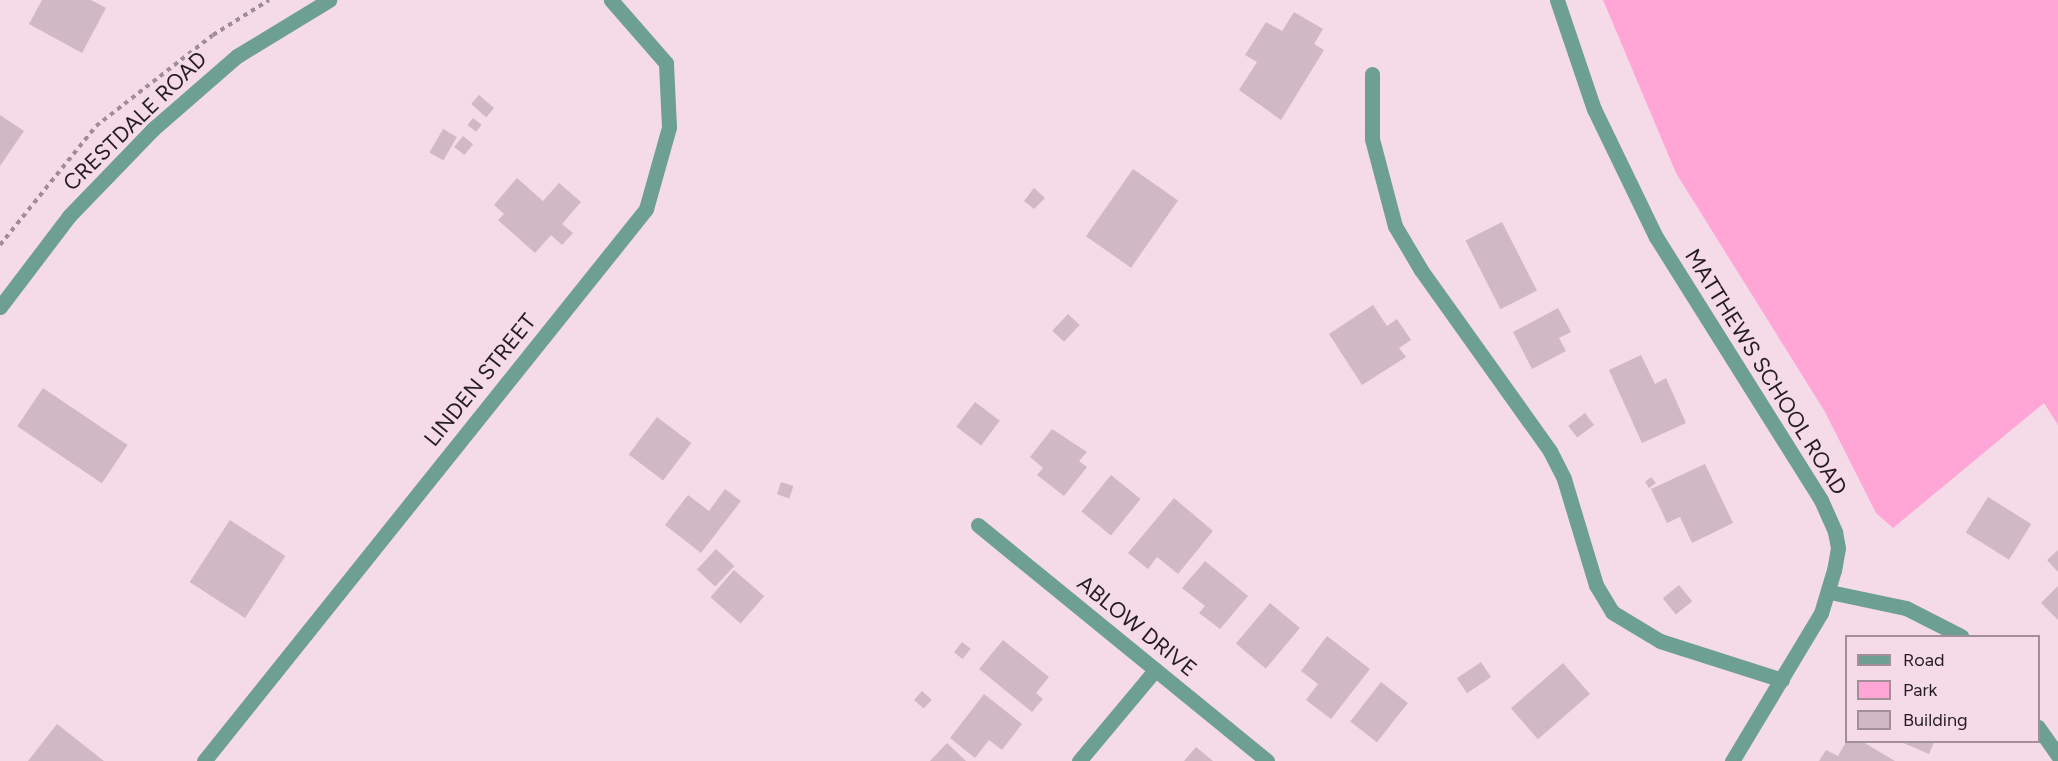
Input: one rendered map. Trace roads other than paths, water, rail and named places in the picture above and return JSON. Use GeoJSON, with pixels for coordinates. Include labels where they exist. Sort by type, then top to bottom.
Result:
{"type":"FeatureCollection","features":[{"type":"Feature","properties":{"kind":"street","name":"CRESTDALE ROAD"},"geometry":{"type":"LineString","coordinates":[[0,306],[69,216],[153,129],[237,56],[329,0]]}},
{"type":"Feature","properties":{"kind":"street","name":"LINDEN STREET"},"geometry":{"type":"LineString","coordinates":[[204,761],[646,209],[669,127],[666,63],[610,0]]}},
{"type":"Feature","properties":{"kind":"street","name":"MATTHEWS SCHOOL ROAD"},"geometry":{"type":"LineString","coordinates":[[1557,0],[1594,109],[1656,237],[1821,500],[1838,548],[1830,592],[1782,680],[1732,761]]}},
{"type":"Feature","properties":{"kind":"street"},"geometry":{"type":"LineString","coordinates":[[1372,74],[1372,140],[1395,226],[1421,270],[1550,451],[1564,479],[1596,585],[1612,612],[1635,630],[1660,641],[1782,680]]}},
{"type":"Feature","properties":{"kind":"street","name":"ABLOW DRIVE"},"geometry":{"type":"LineString","coordinates":[[978,525],[1267,761]]}},
{"type":"Feature","properties":{"kind":"street"},"geometry":{"type":"LineString","coordinates":[[1830,592],[1906,608],[1959,635]]}},
{"type":"Feature","properties":{"kind":"street"},"geometry":{"type":"LineString","coordinates":[[1079,761],[1155,670]]}},
{"type":"Feature","properties":{"kind":"street"},"geometry":{"type":"LineString","coordinates":[[2040,730],[2058,756]]}}]}
